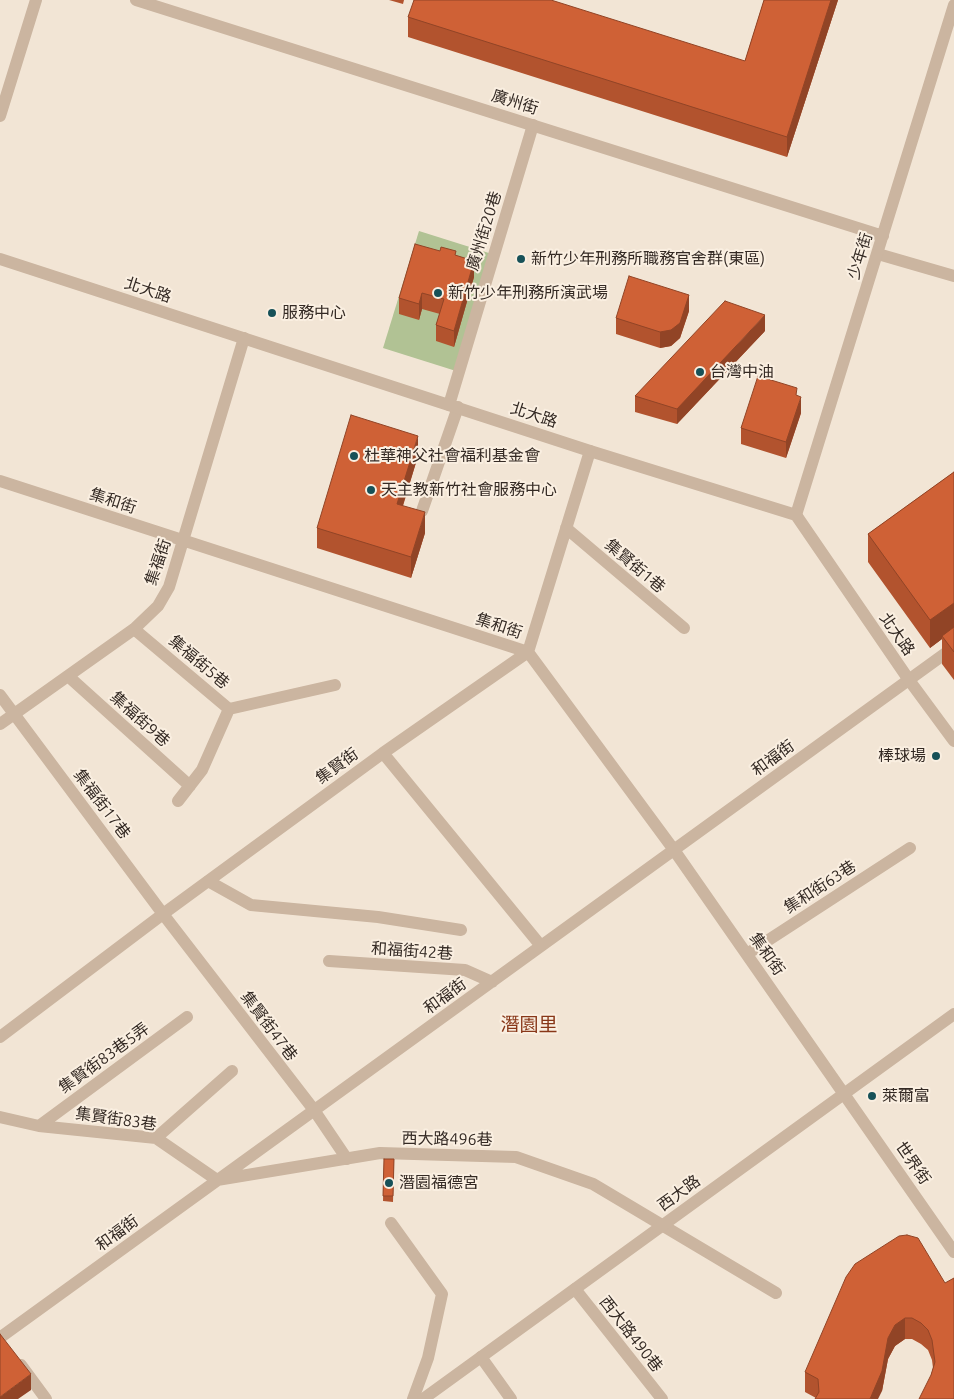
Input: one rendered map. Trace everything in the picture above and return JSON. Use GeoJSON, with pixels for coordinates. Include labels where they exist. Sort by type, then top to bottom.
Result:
{"type":"FeatureCollection","features":[{"type":"Feature","properties":{"kind":"street"},"geometry":{"type":"LineString","coordinates":[[0,116],[36,0]]}},
{"type":"Feature","properties":{"kind":"street","name":"廣州街"},"geometry":{"type":"LineString","coordinates":[[136,0],[883,236]]}},
{"type":"Feature","properties":{"kind":"street","name":"少年街"},"geometry":{"type":"LineString","coordinates":[[796,515],[954,5]]}},
{"type":"Feature","properties":{"kind":"street","name":"廣州街20巷"},"geometry":{"type":"LineString","coordinates":[[422,511],[454,406],[533,125]]}},
{"type":"Feature","properties":{"kind":"street"},"geometry":{"type":"LineString","coordinates":[[878,254],[954,276]]}},
{"type":"Feature","properties":{"kind":"street","name":"北大路"},"geometry":{"type":"LineString","coordinates":[[0,259],[796,515],[909,680],[954,741]]}},
{"type":"Feature","properties":{"kind":"street","name":"集福街"},"geometry":{"type":"LineString","coordinates":[[0,724],[134,628],[158,606],[169,587],[244,338]]}},
{"type":"Feature","properties":{"kind":"street"},"geometry":{"type":"LineString","coordinates":[[528,652],[590,450]]}},
{"type":"Feature","properties":{"kind":"street","name":"集和街"},"geometry":{"type":"LineString","coordinates":[[0,481],[528,652],[674,850],[845,1093]]}},
{"type":"Feature","properties":{"kind":"street","name":"集賢街1巷"},"geometry":{"type":"LineString","coordinates":[[566,528],[684,628]]}},
{"type":"Feature","properties":{"kind":"street","name":"集福街5巷"},"geometry":{"type":"LineString","coordinates":[[134,628],[229,709],[335,685]]}},
{"type":"Feature","properties":{"kind":"street","name":"和福街"},"geometry":{"type":"LineString","coordinates":[[4,1342],[217,1180],[954,647]]}},
{"type":"Feature","properties":{"kind":"street","name":"集賢街"},"geometry":{"type":"LineString","coordinates":[[0,1037],[163,914],[383,753],[528,652]]}},
{"type":"Feature","properties":{"kind":"street","name":"集福街9巷"},"geometry":{"type":"LineString","coordinates":[[68,676],[190,786]]}},
{"type":"Feature","properties":{"kind":"street","name":"集福街17巷"},"geometry":{"type":"LineString","coordinates":[[0,696],[163,914]]}},
{"type":"Feature","properties":{"kind":"street"},"geometry":{"type":"LineString","coordinates":[[178,801],[202,770],[229,709]]}},
{"type":"Feature","properties":{"kind":"street"},"geometry":{"type":"LineString","coordinates":[[383,753],[541,946]]}},
{"type":"Feature","properties":{"kind":"street","name":"集和街63巷"},"geometry":{"type":"LineString","coordinates":[[747,954],[910,848]]}},
{"type":"Feature","properties":{"kind":"street"},"geometry":{"type":"LineString","coordinates":[[208,881],[251,905],[378,917],[461,930]]}},
{"type":"Feature","properties":{"kind":"street","name":"集賢街47巷"},"geometry":{"type":"LineString","coordinates":[[163,914],[314,1110],[347,1159]]}},
{"type":"Feature","properties":{"kind":"street","name":"和福街42巷"},"geometry":{"type":"LineString","coordinates":[[329,962],[465,970],[492,982]]}},
{"type":"Feature","properties":{"kind":"street","name":"西大路"},"geometry":{"type":"LineString","coordinates":[[423,1399],[954,1014]]}},
{"type":"Feature","properties":{"kind":"street","name":"集賢街83巷5弄"},"geometry":{"type":"LineString","coordinates":[[39,1126],[188,1018]]}},
{"type":"Feature","properties":{"kind":"street"},"geometry":{"type":"LineString","coordinates":[[156,1138],[232,1071]]}},
{"type":"Feature","properties":{"kind":"street","name":"世界街"},"geometry":{"type":"LineString","coordinates":[[845,1093],[954,1252]]}},
{"type":"Feature","properties":{"kind":"street","name":"集賢街83巷"},"geometry":{"type":"LineString","coordinates":[[0,1117],[39,1126],[156,1138],[217,1180]]}},
{"type":"Feature","properties":{"kind":"street","name":"西大路496巷"},"geometry":{"type":"LineString","coordinates":[[217,1180],[380,1153],[516,1157],[593,1184],[776,1293]]}},
{"type":"Feature","properties":{"kind":"street"},"geometry":{"type":"LineString","coordinates":[[391,1223],[442,1294],[428,1358],[413,1399]]}},
{"type":"Feature","properties":{"kind":"street","name":"西大路490巷"},"geometry":{"type":"LineString","coordinates":[[575,1288],[662,1399]]}},
{"type":"Feature","properties":{"kind":"street"},"geometry":{"type":"LineString","coordinates":[[4,1342],[46,1399]]}},
{"type":"Feature","properties":{"kind":"street"},"geometry":{"type":"LineString","coordinates":[[480,1357],[511,1399]]}},
{"type":"Feature","properties":{"kind":"green space"},"geometry":{"type":"Polygon","coordinates":[[[419,231],[492,254],[456,371],[383,348],[419,231]]]}},
{"type":"Feature","properties":{"kind":"building"},"geometry":{"type":"Polygon","coordinates":[[[414,0],[551,0],[745,61],[764,0],[831,0],[787,137],[408,17],[414,0]]]}},
{"type":"Feature","properties":{"kind":"building","name":"新竹少年刑務所演武場"},"geometry":{"type":"Polygon","coordinates":[[[415,244],[440,251],[441,247],[456,251],[455,255],[474,261],[454,331],[436,325],[444,299],[422,293],[419,304],[399,298],[415,244]]]}},
{"type":"Feature","properties":{"kind":"building"},"geometry":{"type":"Polygon","coordinates":[[[629,276],[689,295],[680,323],[671,330],[660,332],[616,318],[629,276]]]}},
{"type":"Feature","properties":{"kind":"building","name":"台灣中油"},"geometry":{"type":"Polygon","coordinates":[[[725,301],[765,315],[677,409],[635,396],[725,301]]]}},
{"type":"Feature","properties":{"kind":"building"},"geometry":{"type":"Polygon","coordinates":[[[758,376],[797,388],[796,395],[801,397],[786,442],[741,428],[758,376]]]}},
{"type":"Feature","properties":{"kind":"building","name":"天主教新竹社會服務中心"},"geometry":{"type":"Polygon","coordinates":[[[351,415],[418,436],[397,504],[425,512],[411,557],[317,528],[351,415]]]}},
{"type":"Feature","properties":{"kind":"building"},"geometry":{"type":"Polygon","coordinates":[[[954,472],[954,603],[930,620],[868,534],[954,472]]]}},
{"type":"Feature","properties":{"kind":"building"},"geometry":{"type":"Polygon","coordinates":[[[954,627],[954,652],[942,636],[954,627]]]}},
{"type":"Feature","properties":{"kind":"building","name":"潛園福德宮"},"geometry":{"type":"Polygon","coordinates":[[[384,1159],[394,1159],[393,1196],[383,1196],[384,1159]]]}},
{"type":"Feature","properties":{"kind":"building"},"geometry":{"type":"Polygon","coordinates":[[[907,1235],[918,1238],[945,1283],[954,1278],[954,1399],[919,1399],[935,1362],[932,1340],[928,1330],[921,1323],[912,1318],[905,1318],[895,1325],[888,1338],[882,1371],[870,1399],[815,1399],[819,1392],[818,1379],[805,1372],[846,1277],[855,1264],[899,1236],[907,1235]]]}},
{"type":"Feature","properties":{"kind":"building"},"geometry":{"type":"Polygon","coordinates":[[[0,1334],[31,1374],[0,1397],[0,1334]]]}},
{"type":"Feature","properties":{"kind":"place","name":"新竹少年刑務所職務官舍群(東區)"},"geometry":{"type":"Point","coordinates":[521,259]}},
{"type":"Feature","properties":{"kind":"place","name":"新竹少年刑務所演武場"},"geometry":{"type":"Point","coordinates":[438,293]}},
{"type":"Feature","properties":{"kind":"place","name":"服務中心"},"geometry":{"type":"Point","coordinates":[272,313]}},
{"type":"Feature","properties":{"kind":"place","name":"台灣中油"},"geometry":{"type":"Point","coordinates":[700,372]}},
{"type":"Feature","properties":{"kind":"place","name":"杜華神父社會福利基金會"},"geometry":{"type":"Point","coordinates":[354,456]}},
{"type":"Feature","properties":{"kind":"place","name":"天主教新竹社會服務中心"},"geometry":{"type":"Point","coordinates":[371,490]}},
{"type":"Feature","properties":{"kind":"place","name":"棒球場"},"geometry":{"type":"Point","coordinates":[936,756]}},
{"type":"Feature","properties":{"kind":"place","name":"萊爾富"},"geometry":{"type":"Point","coordinates":[872,1096]}},
{"type":"Feature","properties":{"kind":"place","name":"潛園福德宮"},"geometry":{"type":"Point","coordinates":[389,1183]}},
{"type":"Feature","properties":{"kind":"district","name":"潛園里"},"geometry":{"type":"Point","coordinates":[529,1025]}}]}
